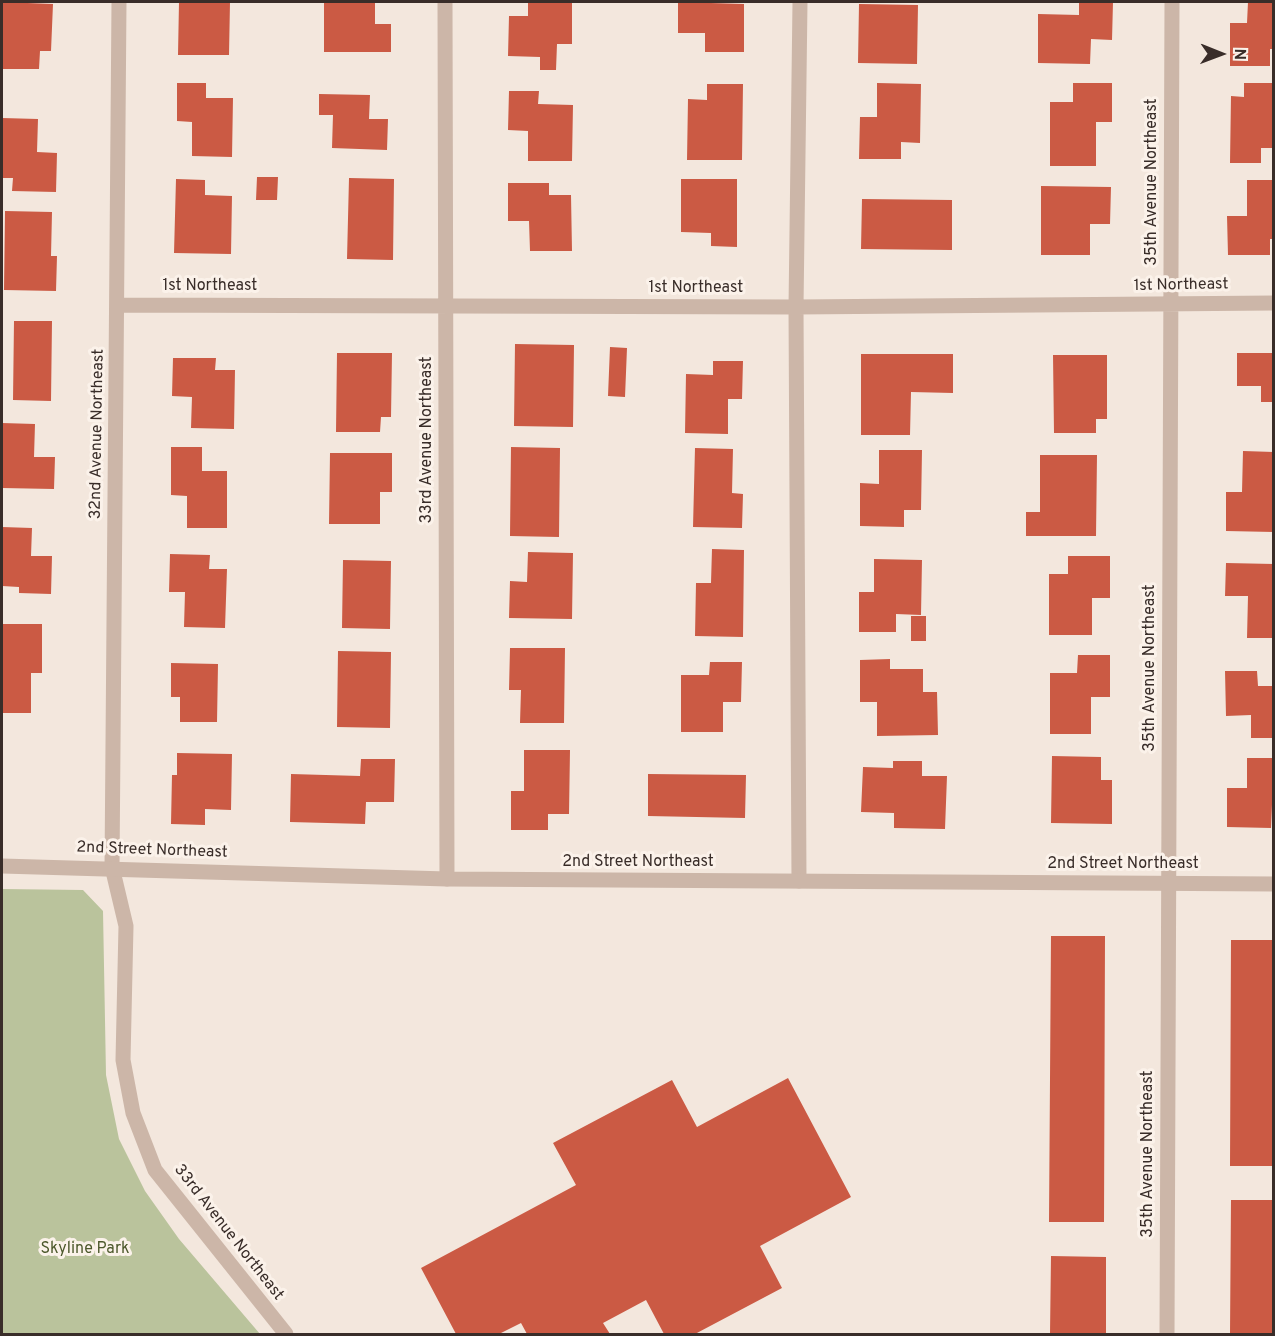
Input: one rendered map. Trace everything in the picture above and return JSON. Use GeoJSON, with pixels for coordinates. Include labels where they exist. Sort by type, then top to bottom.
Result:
{"type":"FeatureCollection","features":[{"type":"Feature","properties":{"kind":"street","name":"32nd Avenue Northeast"},"geometry":{"type":"LineString","coordinates":[[112,867],[119,2]]}},
{"type":"Feature","properties":{"kind":"street","name":"33rd Avenue Northeast"},"geometry":{"type":"LineString","coordinates":[[445,2],[447,879]]}},
{"type":"Feature","properties":{"kind":"street"},"geometry":{"type":"LineString","coordinates":[[799,882],[796,307],[800,2]]}},
{"type":"Feature","properties":{"kind":"street","name":"35th Avenue Northeast"},"geometry":{"type":"LineString","coordinates":[[1167,1335],[1172,2]]}},
{"type":"Feature","properties":{"kind":"street","name":"1st Northeast"},"geometry":{"type":"LineString","coordinates":[[118,305],[796,307],[1274,303]]}},
{"type":"Feature","properties":{"kind":"street","name":"2nd Street Northeast"},"geometry":{"type":"LineString","coordinates":[[2,866],[112,867],[447,879],[1274,884]]}},
{"type":"Feature","properties":{"kind":"street","name":"33rd Avenue Northeast"},"geometry":{"type":"LineString","coordinates":[[112,867],[126,926],[123,1060],[133,1113],[155,1170],[286,1335]]}},
{"type":"Feature","properties":{"kind":"green space","name":"Skyline Park"},"geometry":{"type":"Polygon","coordinates":[[[2,889],[83,890],[103,911],[106,1075],[119,1139],[145,1191],[179,1239],[260,1334],[2,1334],[2,889]]]}},
{"type":"Feature","properties":{"kind":"building"},"geometry":{"type":"Polygon","coordinates":[[[2,2],[53,4],[51,51],[40,51],[39,69],[2,69],[2,2]]]}},
{"type":"Feature","properties":{"kind":"building"},"geometry":{"type":"Polygon","coordinates":[[[179,2],[230,2],[229,55],[178,55],[179,2]]]}},
{"type":"Feature","properties":{"kind":"building"},"geometry":{"type":"Polygon","coordinates":[[[324,2],[375,2],[375,24],[391,24],[391,52],[324,52],[324,2]]]}},
{"type":"Feature","properties":{"kind":"building"},"geometry":{"type":"Polygon","coordinates":[[[528,2],[572,2],[572,44],[557,44],[556,70],[540,70],[540,57],[508,56],[509,16],[528,16],[528,2]]]}},
{"type":"Feature","properties":{"kind":"building"},"geometry":{"type":"Polygon","coordinates":[[[678,2],[744,4],[744,52],[705,52],[705,33],[678,33],[678,2]]]}},
{"type":"Feature","properties":{"kind":"building"},"geometry":{"type":"Polygon","coordinates":[[[1079,2],[1113,2],[1112,40],[1091,39],[1090,64],[1038,63],[1038,14],[1079,15],[1079,2]]]}},
{"type":"Feature","properties":{"kind":"building"},"geometry":{"type":"Polygon","coordinates":[[[1248,2],[1274,2],[1274,49],[1270,49],[1270,66],[1230,66],[1230,23],[1247,23],[1248,2]]]}},
{"type":"Feature","properties":{"kind":"building"},"geometry":{"type":"Polygon","coordinates":[[[859,4],[918,5],[917,64],[858,63],[859,4]]]}},
{"type":"Feature","properties":{"kind":"building"},"geometry":{"type":"Polygon","coordinates":[[[177,83],[206,83],[206,98],[233,98],[232,157],[192,156],[192,122],[177,121],[177,83]]]}},
{"type":"Feature","properties":{"kind":"building"},"geometry":{"type":"Polygon","coordinates":[[[877,83],[921,84],[920,143],[901,142],[901,159],[859,159],[860,117],[877,117],[877,83]]]}},
{"type":"Feature","properties":{"kind":"building"},"geometry":{"type":"Polygon","coordinates":[[[1073,83],[1112,83],[1112,122],[1096,122],[1096,166],[1050,166],[1050,102],[1073,102],[1073,83]]]}},
{"type":"Feature","properties":{"kind":"building"},"geometry":{"type":"Polygon","coordinates":[[[1244,83],[1274,83],[1274,148],[1261,148],[1261,163],[1230,163],[1231,96],[1244,97],[1244,83]]]}},
{"type":"Feature","properties":{"kind":"building"},"geometry":{"type":"Polygon","coordinates":[[[707,84],[743,84],[742,160],[687,160],[688,99],[707,100],[707,84]]]}},
{"type":"Feature","properties":{"kind":"building"},"geometry":{"type":"Polygon","coordinates":[[[509,91],[539,91],[538,104],[573,105],[572,161],[528,161],[528,131],[508,130],[509,91]]]}},
{"type":"Feature","properties":{"kind":"building"},"geometry":{"type":"Polygon","coordinates":[[[319,94],[370,95],[369,119],[388,119],[387,150],[332,148],[333,115],[319,115],[319,94]]]}},
{"type":"Feature","properties":{"kind":"building"},"geometry":{"type":"Polygon","coordinates":[[[2,118],[38,119],[37,152],[57,153],[56,192],[12,191],[13,178],[2,178],[2,118]]]}},
{"type":"Feature","properties":{"kind":"building"},"geometry":{"type":"Polygon","coordinates":[[[257,177],[278,177],[277,200],[256,200],[257,177]]]}},
{"type":"Feature","properties":{"kind":"building"},"geometry":{"type":"Polygon","coordinates":[[[349,178],[394,179],[393,260],[347,259],[349,178]]]}},
{"type":"Feature","properties":{"kind":"building"},"geometry":{"type":"Polygon","coordinates":[[[176,179],[205,180],[205,195],[232,196],[231,254],[174,253],[176,179]]]}},
{"type":"Feature","properties":{"kind":"building"},"geometry":{"type":"Polygon","coordinates":[[[681,179],[737,179],[737,247],[711,246],[711,233],[681,232],[681,179]]]}},
{"type":"Feature","properties":{"kind":"building"},"geometry":{"type":"Polygon","coordinates":[[[1247,180],[1274,180],[1274,239],[1270,239],[1270,255],[1228,255],[1227,216],[1247,216],[1247,180]]]}},
{"type":"Feature","properties":{"kind":"building"},"geometry":{"type":"Polygon","coordinates":[[[508,183],[549,183],[549,195],[571,195],[572,251],[530,251],[529,221],[508,221],[508,183]]]}},
{"type":"Feature","properties":{"kind":"building"},"geometry":{"type":"Polygon","coordinates":[[[1041,186],[1111,187],[1110,224],[1090,224],[1090,255],[1041,255],[1041,186]]]}},
{"type":"Feature","properties":{"kind":"building"},"geometry":{"type":"Polygon","coordinates":[[[862,199],[952,200],[952,250],[861,249],[862,199]]]}},
{"type":"Feature","properties":{"kind":"building"},"geometry":{"type":"Polygon","coordinates":[[[5,211],[52,212],[51,256],[57,256],[56,291],[4,290],[5,211]]]}},
{"type":"Feature","properties":{"kind":"building"},"geometry":{"type":"Polygon","coordinates":[[[14,321],[52,321],[51,401],[13,400],[14,321]]]}},
{"type":"Feature","properties":{"kind":"building"},"geometry":{"type":"Polygon","coordinates":[[[515,344],[574,345],[573,427],[514,426],[515,344]]]}},
{"type":"Feature","properties":{"kind":"building"},"geometry":{"type":"Polygon","coordinates":[[[610,347],[627,348],[625,397],[608,396],[610,347]]]}},
{"type":"Feature","properties":{"kind":"building"},"geometry":{"type":"Polygon","coordinates":[[[337,353],[392,353],[391,417],[381,417],[380,432],[336,432],[337,353]]]}},
{"type":"Feature","properties":{"kind":"building"},"geometry":{"type":"Polygon","coordinates":[[[1237,353],[1274,353],[1274,402],[1261,402],[1261,386],[1237,386],[1237,353]]]}},
{"type":"Feature","properties":{"kind":"building"},"geometry":{"type":"Polygon","coordinates":[[[861,354],[953,354],[953,393],[911,392],[910,435],[861,435],[861,354]]]}},
{"type":"Feature","properties":{"kind":"building"},"geometry":{"type":"Polygon","coordinates":[[[1053,355],[1107,355],[1107,419],[1096,419],[1096,433],[1054,433],[1053,355]]]}},
{"type":"Feature","properties":{"kind":"building"},"geometry":{"type":"Polygon","coordinates":[[[173,358],[216,358],[215,370],[235,370],[234,429],[191,428],[192,397],[172,396],[173,358]]]}},
{"type":"Feature","properties":{"kind":"building"},"geometry":{"type":"Polygon","coordinates":[[[713,361],[743,361],[742,399],[728,399],[728,434],[685,433],[686,374],[713,375],[713,361]]]}},
{"type":"Feature","properties":{"kind":"building"},"geometry":{"type":"Polygon","coordinates":[[[2,423],[35,424],[34,457],[55,457],[54,489],[2,488],[2,423]]]}},
{"type":"Feature","properties":{"kind":"building"},"geometry":{"type":"Polygon","coordinates":[[[171,447],[202,447],[202,471],[227,471],[227,528],[187,528],[187,496],[171,495],[171,447]]]}},
{"type":"Feature","properties":{"kind":"building"},"geometry":{"type":"Polygon","coordinates":[[[511,447],[560,448],[559,537],[510,536],[511,447]]]}},
{"type":"Feature","properties":{"kind":"building"},"geometry":{"type":"Polygon","coordinates":[[[695,448],[733,449],[732,493],[743,494],[742,528],[693,527],[695,448]]]}},
{"type":"Feature","properties":{"kind":"building"},"geometry":{"type":"Polygon","coordinates":[[[879,450],[922,450],[921,510],[904,510],[904,527],[860,526],[860,483],[879,484],[879,450]]]}},
{"type":"Feature","properties":{"kind":"building"},"geometry":{"type":"Polygon","coordinates":[[[1243,451],[1274,452],[1274,532],[1226,531],[1226,492],[1242,492],[1243,451]]]}},
{"type":"Feature","properties":{"kind":"building"},"geometry":{"type":"Polygon","coordinates":[[[330,453],[392,453],[392,492],[380,492],[380,524],[329,524],[330,453]]]}},
{"type":"Feature","properties":{"kind":"building"},"geometry":{"type":"Polygon","coordinates":[[[1040,455],[1097,455],[1096,536],[1026,536],[1026,512],[1040,512],[1040,455]]]}},
{"type":"Feature","properties":{"kind":"building"},"geometry":{"type":"Polygon","coordinates":[[[2,527],[32,528],[31,556],[52,556],[51,594],[19,593],[19,587],[2,586],[2,527]]]}},
{"type":"Feature","properties":{"kind":"building"},"geometry":{"type":"Polygon","coordinates":[[[712,549],[744,550],[743,637],[695,636],[696,583],[711,583],[712,549]]]}},
{"type":"Feature","properties":{"kind":"building"},"geometry":{"type":"Polygon","coordinates":[[[528,552],[573,553],[572,619],[509,618],[510,581],[527,582],[528,552]]]}},
{"type":"Feature","properties":{"kind":"building"},"geometry":{"type":"Polygon","coordinates":[[[170,554],[210,555],[209,569],[227,569],[225,628],[184,627],[185,592],[169,592],[170,554]]]}},
{"type":"Feature","properties":{"kind":"building"},"geometry":{"type":"Polygon","coordinates":[[[1068,556],[1110,556],[1110,598],[1092,598],[1092,635],[1049,635],[1049,574],[1068,574],[1068,556]]]}},
{"type":"Feature","properties":{"kind":"building"},"geometry":{"type":"Polygon","coordinates":[[[874,559],[922,560],[921,615],[896,614],[896,632],[859,632],[859,592],[874,592],[874,559]]]}},
{"type":"Feature","properties":{"kind":"building"},"geometry":{"type":"Polygon","coordinates":[[[343,560],[391,561],[390,629],[342,628],[343,560]]]}},
{"type":"Feature","properties":{"kind":"building"},"geometry":{"type":"Polygon","coordinates":[[[1226,563],[1274,564],[1274,638],[1247,638],[1248,596],[1225,596],[1226,563]]]}},
{"type":"Feature","properties":{"kind":"building"},"geometry":{"type":"Polygon","coordinates":[[[911,616],[926,616],[926,641],[911,641],[911,616]]]}},
{"type":"Feature","properties":{"kind":"building"},"geometry":{"type":"Polygon","coordinates":[[[2,624],[42,624],[42,673],[31,673],[31,713],[2,713],[2,624]]]}},
{"type":"Feature","properties":{"kind":"building"},"geometry":{"type":"Polygon","coordinates":[[[510,648],[565,648],[564,723],[520,723],[521,690],[509,690],[510,648]]]}},
{"type":"Feature","properties":{"kind":"building"},"geometry":{"type":"Polygon","coordinates":[[[338,651],[391,652],[390,728],[337,727],[338,651]]]}},
{"type":"Feature","properties":{"kind":"building"},"geometry":{"type":"Polygon","coordinates":[[[1078,655],[1110,655],[1110,697],[1091,697],[1091,734],[1050,734],[1050,673],[1077,673],[1078,655]]]}},
{"type":"Feature","properties":{"kind":"building"},"geometry":{"type":"Polygon","coordinates":[[[890,659],[890,669],[923,669],[923,692],[937,692],[938,735],[877,736],[877,702],[860,702],[860,660],[890,659]]]}},
{"type":"Feature","properties":{"kind":"building"},"geometry":{"type":"Polygon","coordinates":[[[710,662],[742,662],[741,702],[723,702],[723,732],[681,732],[681,675],[709,675],[710,662]]]}},
{"type":"Feature","properties":{"kind":"building"},"geometry":{"type":"Polygon","coordinates":[[[171,663],[218,664],[217,722],[180,722],[180,697],[171,697],[171,663]]]}},
{"type":"Feature","properties":{"kind":"building"},"geometry":{"type":"Polygon","coordinates":[[[1225,671],[1257,671],[1258,686],[1274,686],[1274,738],[1251,738],[1251,715],[1226,716],[1225,671]]]}},
{"type":"Feature","properties":{"kind":"building"},"geometry":{"type":"Polygon","coordinates":[[[524,750],[570,750],[569,814],[548,814],[548,830],[511,830],[511,791],[524,791],[524,750]]]}},
{"type":"Feature","properties":{"kind":"building"},"geometry":{"type":"Polygon","coordinates":[[[177,753],[232,754],[231,810],[205,809],[205,825],[171,824],[172,775],[177,775],[177,753]]]}},
{"type":"Feature","properties":{"kind":"building"},"geometry":{"type":"Polygon","coordinates":[[[1052,756],[1101,757],[1101,780],[1112,780],[1112,824],[1051,823],[1052,756]]]}},
{"type":"Feature","properties":{"kind":"building"},"geometry":{"type":"Polygon","coordinates":[[[1247,758],[1274,758],[1271,828],[1227,827],[1227,788],[1247,788],[1247,758]]]}},
{"type":"Feature","properties":{"kind":"building"},"geometry":{"type":"Polygon","coordinates":[[[361,759],[395,759],[394,802],[366,802],[365,824],[290,822],[291,774],[360,776],[361,759]]]}},
{"type":"Feature","properties":{"kind":"building"},"geometry":{"type":"Polygon","coordinates":[[[893,761],[922,761],[922,776],[947,776],[945,829],[894,828],[894,813],[861,812],[863,767],[893,768],[893,761]]]}},
{"type":"Feature","properties":{"kind":"building"},"geometry":{"type":"Polygon","coordinates":[[[648,774],[746,775],[745,818],[648,816],[648,774]]]}},
{"type":"Feature","properties":{"kind":"building"},"geometry":{"type":"Polygon","coordinates":[[[1051,936],[1105,936],[1104,1222],[1049,1222],[1051,936]]]}},
{"type":"Feature","properties":{"kind":"building"},"geometry":{"type":"Polygon","coordinates":[[[1231,940],[1274,940],[1274,1166],[1230,1166],[1231,940]]]}},
{"type":"Feature","properties":{"kind":"building"},"geometry":{"type":"Polygon","coordinates":[[[788,1078],[851,1197],[760,1246],[782,1288],[695,1334],[664,1334],[646,1300],[603,1323],[610,1334],[527,1334],[521,1323],[499,1334],[456,1334],[421,1268],[576,1185],[553,1143],[672,1080],[697,1127],[788,1078]]]}},
{"type":"Feature","properties":{"kind":"building"},"geometry":{"type":"Polygon","coordinates":[[[1231,1200],[1274,1200],[1274,1334],[1230,1334],[1231,1200]]]}},
{"type":"Feature","properties":{"kind":"building"},"geometry":{"type":"Polygon","coordinates":[[[1051,1256],[1106,1257],[1106,1334],[1050,1334],[1051,1256]]]}}]}
